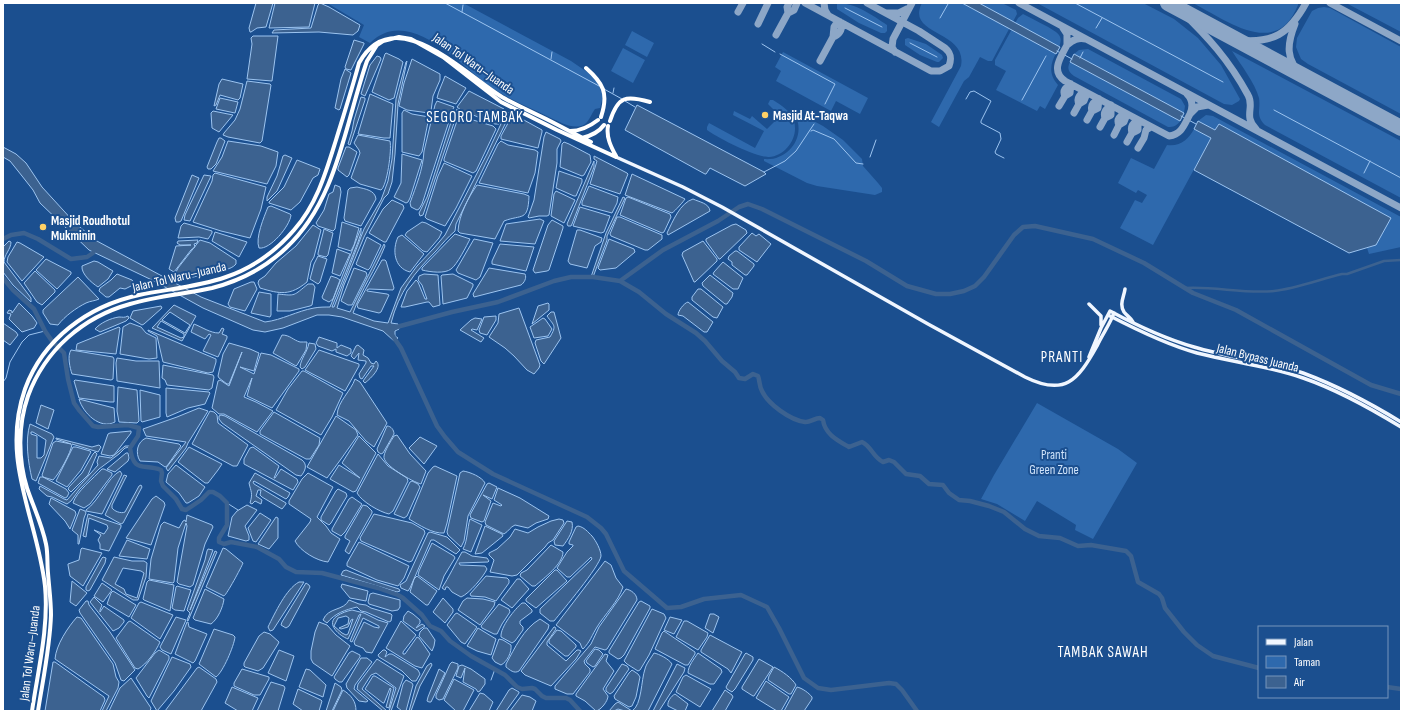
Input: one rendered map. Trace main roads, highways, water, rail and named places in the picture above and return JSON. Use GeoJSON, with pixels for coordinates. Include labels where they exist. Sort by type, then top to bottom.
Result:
{"type":"FeatureCollection","features":[{"type":"Feature","properties":{"kind":"highway","name":"Jalan Tol Waru–Juanda"},"geometry":{"type":"LineString","coordinates":[[32,711],[45,627],[45,587],[18,476],[15,456],[17,414],[30,376],[45,352],[59,337],[74,323],[96,310],[122,299],[211,282],[248,268],[286,239],[301,222],[317,196],[327,169],[359,63],[372,44],[384,36],[392,33],[408,34],[421,39],[451,57],[502,97],[569,130],[616,157]]}},
{"type":"Feature","properties":{"kind":"highway","name":"Jalan Tol Waru–Juanda"},"geometry":{"type":"LineString","coordinates":[[38,711],[49,639],[51,600],[47,571],[46,544],[26,485],[20,448],[23,414],[28,397],[35,381],[52,353],[64,340],[84,324],[107,311],[131,303],[214,287],[230,282],[257,270],[286,248],[305,227],[328,188],[367,61],[375,48],[384,40],[395,37],[411,39],[418,42],[453,64],[501,102],[577,139],[600,148]]}},
{"type":"Feature","properties":{"kind":"highway"},"geometry":{"type":"LineString","coordinates":[[569,130],[581,130],[589,127],[599,118],[604,107],[604,91],[602,86],[595,75],[586,68]]}},
{"type":"Feature","properties":{"kind":"highway"},"geometry":{"type":"LineString","coordinates":[[577,139],[583,138],[599,130],[607,123],[620,101],[625,98],[636,98],[650,102]]}},
{"type":"Feature","properties":{"kind":"highway"},"geometry":{"type":"LineString","coordinates":[[607,123],[607,133],[616,157]]}},
{"type":"Feature","properties":{"kind":"main road"},"geometry":{"type":"LineString","coordinates":[[616,157],[697,193],[928,324],[1035,382],[1048,386],[1054,386],[1067,383],[1079,373],[1089,360],[1111,314]]}},
{"type":"Feature","properties":{"kind":"main road"},"geometry":{"type":"LineString","coordinates":[[1125,289],[1122,306],[1124,312],[1133,322]]}},
{"type":"Feature","properties":{"kind":"main road"},"geometry":{"type":"LineString","coordinates":[[1089,304],[1101,316],[1101,328]]}},
{"type":"Feature","properties":{"kind":"main road"},"geometry":{"type":"LineString","coordinates":[[1089,360],[1090,353],[1101,328],[1111,314]]}},
{"type":"Feature","properties":{"kind":"main road","name":"Jalan Bypass Juanda"},"geometry":{"type":"LineString","coordinates":[[1111,314],[1190,346],[1302,373],[1370,404],[1401,422]]}},
{"type":"Feature","properties":{"kind":"main road","name":"Jalan Bypass Juanda"},"geometry":{"type":"LineString","coordinates":[[1111,314],[1182,348],[1197,353],[1253,364],[1330,386],[1401,427]]}},
{"type":"Feature","properties":{"kind":"water"},"geometry":{"type":"Polygon","coordinates":[[[256,3],[273,3],[266,27],[257,28],[250,32],[249,28],[256,3]]]}},
{"type":"Feature","properties":{"kind":"water"},"geometry":{"type":"Polygon","coordinates":[[[275,3],[315,3],[309,27],[269,28],[275,3]]]}},
{"type":"Feature","properties":{"kind":"water"},"geometry":{"type":"Polygon","coordinates":[[[320,3],[360,25],[358,31],[353,35],[319,32],[272,33],[274,30],[311,28],[318,5],[320,3]]]}},
{"type":"Feature","properties":{"kind":"water"},"geometry":{"type":"Polygon","coordinates":[[[962,3],[979,3],[1060,47],[1056,54],[962,3]]]}},
{"type":"Feature","properties":{"kind":"water"},"geometry":{"type":"Polygon","coordinates":[[[253,36],[278,36],[272,81],[247,79],[252,44],[251,38],[253,36]]]}},
{"type":"Feature","properties":{"kind":"water"},"geometry":{"type":"Polygon","coordinates":[[[354,40],[364,44],[351,70],[346,69],[345,67],[354,40]]]}},
{"type":"Feature","properties":{"kind":"water"},"geometry":{"type":"Polygon","coordinates":[[[386,53],[403,62],[394,98],[389,100],[372,92],[386,53]]]}},
{"type":"Feature","properties":{"kind":"water"},"geometry":{"type":"Polygon","coordinates":[[[1074,54],[1184,113],[1180,121],[1070,62],[1074,54]]]}},
{"type":"Feature","properties":{"kind":"water"},"geometry":{"type":"Polygon","coordinates":[[[377,56],[381,59],[365,96],[361,94],[370,65],[377,56]]]}},
{"type":"Feature","properties":{"kind":"water"},"geometry":{"type":"Polygon","coordinates":[[[412,59],[440,74],[440,80],[433,96],[431,111],[429,113],[407,110],[399,106],[404,83],[412,59]]]}},
{"type":"Feature","properties":{"kind":"water"},"geometry":{"type":"Polygon","coordinates":[[[407,61],[398,104],[392,182],[388,194],[384,198],[364,237],[344,285],[337,308],[350,312],[384,244],[385,246],[381,255],[353,313],[374,321],[388,323],[401,288],[417,266],[445,235],[487,154],[506,113],[508,112],[510,114],[456,224],[455,231],[414,275],[403,292],[391,323],[398,324],[399,329],[395,331],[395,336],[398,338],[394,341],[383,331],[342,317],[317,315],[283,328],[265,332],[253,330],[203,308],[154,281],[89,250],[40,203],[33,190],[10,161],[3,157],[3,147],[16,154],[26,163],[42,187],[74,222],[95,240],[201,297],[265,322],[308,309],[330,307],[361,228],[358,242],[332,307],[334,307],[364,229],[381,200],[388,181],[392,159],[396,99],[407,61]]]}},
{"type":"Feature","properties":{"kind":"water"},"geometry":{"type":"Polygon","coordinates":[[[345,69],[351,73],[339,110],[335,108],[341,79],[345,69]]]}},
{"type":"Feature","properties":{"kind":"water"},"geometry":{"type":"Polygon","coordinates":[[[445,76],[466,88],[456,104],[437,98],[445,76]]]}},
{"type":"Feature","properties":{"kind":"water"},"geometry":{"type":"Polygon","coordinates":[[[222,79],[243,84],[240,98],[238,100],[220,95],[216,105],[214,106],[219,84],[222,79]]]}},
{"type":"Feature","properties":{"kind":"water"},"geometry":{"type":"Polygon","coordinates":[[[247,81],[271,85],[262,141],[260,143],[223,135],[235,120],[240,109],[247,81]]]}},
{"type":"Feature","properties":{"kind":"water"},"geometry":{"type":"Polygon","coordinates":[[[469,91],[504,109],[499,124],[495,124],[457,107],[469,91]]]}},
{"type":"Feature","properties":{"kind":"water"},"geometry":{"type":"Polygon","coordinates":[[[370,94],[393,104],[390,138],[358,134],[370,94]]]}},
{"type":"Feature","properties":{"kind":"water"},"geometry":{"type":"Polygon","coordinates":[[[361,97],[365,98],[365,100],[350,145],[348,144],[361,97]]]}},
{"type":"Feature","properties":{"kind":"water"},"geometry":{"type":"Polygon","coordinates":[[[220,98],[238,102],[235,113],[216,109],[220,98]]]}},
{"type":"Feature","properties":{"kind":"water"},"geometry":{"type":"Polygon","coordinates":[[[437,101],[454,107],[422,204],[417,210],[411,207],[410,203],[421,171],[424,151],[437,101]]]}},
{"type":"Feature","properties":{"kind":"water"},"geometry":{"type":"Polygon","coordinates":[[[637,105],[766,174],[745,186],[710,168],[705,174],[625,130],[637,105]]]}},
{"type":"Feature","properties":{"kind":"water"},"geometry":{"type":"Polygon","coordinates":[[[457,109],[460,111],[457,114],[423,215],[420,216],[419,213],[427,197],[452,119],[457,109]]]}},
{"type":"Feature","properties":{"kind":"water"},"geometry":{"type":"Polygon","coordinates":[[[404,110],[412,114],[429,117],[422,152],[419,156],[402,152],[402,113],[404,110]]]}},
{"type":"Feature","properties":{"kind":"water"},"geometry":{"type":"Polygon","coordinates":[[[213,111],[233,115],[219,132],[212,128],[211,113],[213,111]]]}},
{"type":"Feature","properties":{"kind":"water"},"geometry":{"type":"Polygon","coordinates":[[[460,112],[473,120],[493,126],[496,129],[476,171],[473,173],[444,161],[460,112]]]}},
{"type":"Feature","properties":{"kind":"water"},"geometry":{"type":"Polygon","coordinates":[[[513,114],[542,130],[538,148],[501,139],[501,136],[513,114]]]}},
{"type":"Feature","properties":{"kind":"water"},"geometry":{"type":"Polygon","coordinates":[[[1198,121],[1215,130],[1219,124],[1391,218],[1376,245],[1349,253],[1194,170],[1211,138],[1194,129],[1198,121]]]}},
{"type":"Feature","properties":{"kind":"water"},"geometry":{"type":"Polygon","coordinates":[[[546,132],[560,139],[561,141],[557,149],[557,163],[549,215],[529,218],[528,217],[534,200],[546,132]]]}},
{"type":"Feature","properties":{"kind":"water"},"geometry":{"type":"Polygon","coordinates":[[[358,135],[390,141],[388,167],[385,182],[381,190],[360,184],[351,178],[360,153],[354,143],[358,135]]]}},
{"type":"Feature","properties":{"kind":"water"},"geometry":{"type":"Polygon","coordinates":[[[219,138],[225,141],[216,164],[211,169],[208,169],[207,167],[217,142],[219,138]]]}},
{"type":"Feature","properties":{"kind":"water"},"geometry":{"type":"Polygon","coordinates":[[[228,141],[261,146],[278,152],[276,166],[267,184],[213,171],[222,157],[228,141]]]}},
{"type":"Feature","properties":{"kind":"water"},"geometry":{"type":"Polygon","coordinates":[[[501,141],[508,145],[535,150],[538,152],[535,173],[528,193],[479,183],[498,144],[501,141]]]}},
{"type":"Feature","properties":{"kind":"water"},"geometry":{"type":"Polygon","coordinates":[[[564,142],[590,155],[591,162],[584,175],[582,176],[560,167],[562,144],[564,142]]]}},
{"type":"Feature","properties":{"kind":"water"},"geometry":{"type":"Polygon","coordinates":[[[346,147],[349,147],[357,152],[347,177],[338,170],[346,147]]]}},
{"type":"Feature","properties":{"kind":"water"},"geometry":{"type":"Polygon","coordinates":[[[402,154],[422,160],[410,198],[406,203],[394,197],[401,183],[402,154]]]}},
{"type":"Feature","properties":{"kind":"water"},"geometry":{"type":"Polygon","coordinates":[[[285,155],[292,158],[277,191],[267,201],[267,197],[277,176],[283,156],[285,155]]]}},
{"type":"Feature","properties":{"kind":"water"},"geometry":{"type":"Polygon","coordinates":[[[594,156],[628,174],[620,194],[590,184],[597,161],[594,159],[594,156]]]}},
{"type":"Feature","properties":{"kind":"water"},"geometry":{"type":"Polygon","coordinates":[[[297,160],[320,169],[318,175],[313,178],[300,202],[291,210],[269,203],[284,187],[297,160]]]}},
{"type":"Feature","properties":{"kind":"water"},"geometry":{"type":"Polygon","coordinates":[[[594,161],[594,167],[572,224],[571,226],[568,226],[567,224],[594,161]]]}},
{"type":"Feature","properties":{"kind":"water"},"geometry":{"type":"Polygon","coordinates":[[[444,163],[472,176],[445,226],[425,217],[438,176],[444,163]]]}},
{"type":"Feature","properties":{"kind":"water"},"geometry":{"type":"Polygon","coordinates":[[[559,171],[582,179],[576,196],[556,188],[559,171]]]}},
{"type":"Feature","properties":{"kind":"water"},"geometry":{"type":"Polygon","coordinates":[[[215,173],[266,187],[261,209],[250,238],[193,222],[215,173]]]}},
{"type":"Feature","properties":{"kind":"water"},"geometry":{"type":"Polygon","coordinates":[[[632,174],[685,199],[672,213],[625,195],[632,174]]]}},
{"type":"Feature","properties":{"kind":"water"},"geometry":{"type":"Polygon","coordinates":[[[192,175],[199,178],[181,221],[176,222],[175,218],[192,175]]]}},
{"type":"Feature","properties":{"kind":"water"},"geometry":{"type":"Polygon","coordinates":[[[204,175],[211,176],[190,221],[184,220],[185,215],[204,175]]]}},
{"type":"Feature","properties":{"kind":"water"},"geometry":{"type":"Polygon","coordinates":[[[335,185],[340,187],[341,192],[335,229],[333,231],[318,226],[316,223],[324,210],[329,194],[333,192],[335,185]]]}},
{"type":"Feature","properties":{"kind":"water"},"geometry":{"type":"Polygon","coordinates":[[[477,185],[529,196],[527,210],[523,216],[504,221],[495,239],[460,233],[458,231],[464,207],[477,185]]]}},
{"type":"Feature","properties":{"kind":"water"},"geometry":{"type":"Polygon","coordinates":[[[589,186],[618,197],[612,213],[582,205],[589,186]]]}},
{"type":"Feature","properties":{"kind":"water"},"geometry":{"type":"Polygon","coordinates":[[[357,187],[372,192],[376,199],[361,226],[345,221],[344,218],[348,190],[350,188],[357,187]]]}},
{"type":"Feature","properties":{"kind":"water"},"geometry":{"type":"Polygon","coordinates":[[[556,191],[575,200],[564,223],[551,216],[554,194],[556,191]]]}},
{"type":"Feature","properties":{"kind":"water"},"geometry":{"type":"Polygon","coordinates":[[[623,197],[625,198],[607,236],[607,240],[593,277],[591,277],[606,233],[623,197]]]}},
{"type":"Feature","properties":{"kind":"water"},"geometry":{"type":"Polygon","coordinates":[[[628,197],[670,214],[671,217],[664,232],[662,233],[620,215],[626,198],[628,197]]]}},
{"type":"Feature","properties":{"kind":"water"},"geometry":{"type":"Polygon","coordinates":[[[693,199],[706,204],[710,211],[668,235],[667,233],[677,213],[684,204],[693,199]]]}},
{"type":"Feature","properties":{"kind":"water"},"geometry":{"type":"Polygon","coordinates":[[[392,200],[403,205],[404,208],[386,242],[384,242],[369,233],[383,209],[392,200]]]}},
{"type":"Feature","properties":{"kind":"water"},"geometry":{"type":"Polygon","coordinates":[[[271,206],[290,214],[290,220],[274,241],[263,248],[259,248],[258,239],[260,228],[268,207],[271,206]]]}},
{"type":"Feature","properties":{"kind":"water"},"geometry":{"type":"Polygon","coordinates":[[[580,207],[610,216],[604,232],[601,233],[573,226],[580,207]]]}},
{"type":"Feature","properties":{"kind":"water"},"geometry":{"type":"Polygon","coordinates":[[[617,217],[662,235],[662,239],[648,250],[645,250],[611,236],[610,234],[617,217]]]}},
{"type":"Feature","properties":{"kind":"water"},"geometry":{"type":"Polygon","coordinates":[[[540,219],[544,221],[535,244],[500,241],[506,224],[540,219]]]}},
{"type":"Feature","properties":{"kind":"water"},"geometry":{"type":"Polygon","coordinates":[[[552,220],[563,226],[563,228],[549,270],[535,273],[533,270],[548,225],[552,220]]]}},
{"type":"Feature","properties":{"kind":"water"},"geometry":{"type":"Polygon","coordinates":[[[342,222],[359,228],[351,251],[338,247],[342,222]]]}},
{"type":"Feature","properties":{"kind":"water"},"geometry":{"type":"Polygon","coordinates":[[[422,222],[442,232],[427,252],[423,251],[405,235],[422,222]]]}},
{"type":"Feature","properties":{"kind":"water"},"geometry":{"type":"Polygon","coordinates":[[[184,223],[212,231],[212,233],[208,239],[199,237],[178,238],[181,226],[184,223]]]}},
{"type":"Feature","properties":{"kind":"water"},"geometry":{"type":"Polygon","coordinates":[[[736,224],[746,230],[747,233],[719,259],[706,239],[736,224]]]}},
{"type":"Feature","properties":{"kind":"water"},"geometry":{"type":"Polygon","coordinates":[[[313,225],[321,230],[314,257],[311,262],[307,282],[301,287],[290,292],[273,292],[260,288],[258,283],[259,280],[296,246],[313,225]]]}},
{"type":"Feature","properties":{"kind":"water"},"geometry":{"type":"Polygon","coordinates":[[[324,229],[333,233],[328,255],[326,257],[318,255],[324,229]]]}},
{"type":"Feature","properties":{"kind":"water"},"geometry":{"type":"Polygon","coordinates":[[[577,230],[602,238],[601,242],[595,246],[587,268],[570,264],[568,261],[577,230]]]}},
{"type":"Feature","properties":{"kind":"water"},"geometry":{"type":"Polygon","coordinates":[[[215,232],[247,242],[239,257],[212,241],[215,232]]]}},
{"type":"Feature","properties":{"kind":"water"},"geometry":{"type":"Polygon","coordinates":[[[752,233],[756,236],[759,234],[771,244],[757,262],[739,250],[739,247],[752,233]]]}},
{"type":"Feature","properties":{"kind":"water"},"geometry":{"type":"Polygon","coordinates":[[[455,234],[470,239],[462,255],[453,267],[448,271],[441,272],[422,270],[422,268],[455,234]]]}},
{"type":"Feature","properties":{"kind":"water"},"geometry":{"type":"Polygon","coordinates":[[[402,235],[424,254],[410,272],[401,267],[396,258],[396,242],[398,237],[402,235]]]}},
{"type":"Feature","properties":{"kind":"water"},"geometry":{"type":"Polygon","coordinates":[[[367,237],[381,245],[368,270],[356,264],[367,237]]]}},
{"type":"Feature","properties":{"kind":"water"},"geometry":{"type":"Polygon","coordinates":[[[474,239],[493,243],[480,277],[476,280],[458,273],[456,270],[474,239]]]}},
{"type":"Feature","properties":{"kind":"water"},"geometry":{"type":"Polygon","coordinates":[[[609,239],[634,249],[635,252],[616,268],[600,270],[598,268],[609,239]]]}},
{"type":"Feature","properties":{"kind":"water"},"geometry":{"type":"Polygon","coordinates":[[[198,240],[197,243],[194,244],[195,247],[174,272],[169,269],[176,246],[191,245],[180,245],[177,243],[178,241],[198,240]]]}},
{"type":"Feature","properties":{"kind":"water"},"geometry":{"type":"Polygon","coordinates":[[[200,240],[210,243],[236,260],[236,264],[228,269],[213,271],[190,278],[176,275],[178,268],[200,240]]]}},
{"type":"Feature","properties":{"kind":"water"},"geometry":{"type":"Polygon","coordinates":[[[9,241],[11,242],[11,245],[4,262],[31,298],[31,302],[13,285],[3,272],[3,247],[9,241]]]}},
{"type":"Feature","properties":{"kind":"water"},"geometry":{"type":"Polygon","coordinates":[[[703,241],[717,261],[694,282],[682,255],[683,252],[703,241]]]}},
{"type":"Feature","properties":{"kind":"water"},"geometry":{"type":"Polygon","coordinates":[[[17,242],[44,257],[22,281],[7,262],[8,257],[17,242]]]}},
{"type":"Feature","properties":{"kind":"water"},"geometry":{"type":"Polygon","coordinates":[[[500,244],[534,247],[526,271],[492,264],[500,244]]]}},
{"type":"Feature","properties":{"kind":"water"},"geometry":{"type":"Polygon","coordinates":[[[337,249],[350,254],[340,276],[332,273],[337,249]]]}},
{"type":"Feature","properties":{"kind":"water"},"geometry":{"type":"Polygon","coordinates":[[[735,251],[754,264],[747,275],[732,265],[732,262],[728,259],[729,256],[735,251]]]}},
{"type":"Feature","properties":{"kind":"water"},"geometry":{"type":"Polygon","coordinates":[[[318,256],[327,259],[320,282],[318,284],[310,279],[318,256]]]}},
{"type":"Feature","properties":{"kind":"water"},"geometry":{"type":"Polygon","coordinates":[[[46,259],[71,272],[71,274],[57,289],[36,270],[46,259]]]}},
{"type":"Feature","properties":{"kind":"water"},"geometry":{"type":"Polygon","coordinates":[[[382,260],[386,261],[394,288],[393,290],[367,290],[389,295],[381,312],[379,313],[358,308],[357,305],[382,260]]]}},
{"type":"Feature","properties":{"kind":"water"},"geometry":{"type":"Polygon","coordinates":[[[94,261],[113,271],[108,279],[98,287],[87,278],[82,269],[82,266],[94,261]]]}},
{"type":"Feature","properties":{"kind":"water"},"geometry":{"type":"Polygon","coordinates":[[[723,262],[743,278],[738,289],[733,289],[713,274],[723,262]]]}},
{"type":"Feature","properties":{"kind":"water"},"geometry":{"type":"Polygon","coordinates":[[[354,268],[366,272],[367,275],[352,305],[348,305],[341,301],[354,268]]]}},
{"type":"Feature","properties":{"kind":"water"},"geometry":{"type":"Polygon","coordinates":[[[489,268],[525,274],[526,276],[521,285],[474,297],[473,294],[489,268]]]}},
{"type":"Feature","properties":{"kind":"water"},"geometry":{"type":"Polygon","coordinates":[[[35,271],[55,290],[55,292],[42,305],[37,302],[24,283],[35,271]]]}},
{"type":"Feature","properties":{"kind":"water"},"geometry":{"type":"Polygon","coordinates":[[[117,274],[132,280],[135,284],[125,289],[120,288],[109,297],[106,297],[99,291],[100,288],[117,274]]]}},
{"type":"Feature","properties":{"kind":"water"},"geometry":{"type":"Polygon","coordinates":[[[424,274],[438,275],[440,305],[433,307],[429,302],[427,302],[401,307],[407,291],[416,280],[425,299],[427,299],[422,285],[418,280],[419,276],[424,274]]]}},
{"type":"Feature","properties":{"kind":"water"},"geometry":{"type":"Polygon","coordinates":[[[453,274],[473,284],[473,286],[467,298],[443,304],[441,276],[453,274]]]}},
{"type":"Feature","properties":{"kind":"water"},"geometry":{"type":"Polygon","coordinates":[[[710,275],[733,293],[727,304],[703,286],[702,283],[710,275]]]}},
{"type":"Feature","properties":{"kind":"water"},"geometry":{"type":"Polygon","coordinates":[[[331,276],[340,280],[333,299],[329,302],[322,297],[331,276]]]}},
{"type":"Feature","properties":{"kind":"water"},"geometry":{"type":"Polygon","coordinates":[[[78,277],[99,299],[78,307],[67,315],[58,325],[50,324],[43,313],[43,310],[78,277]]]}},
{"type":"Feature","properties":{"kind":"water"},"geometry":{"type":"Polygon","coordinates":[[[254,282],[257,289],[245,311],[230,307],[228,304],[234,289],[254,282]]]}},
{"type":"Feature","properties":{"kind":"water"},"geometry":{"type":"Polygon","coordinates":[[[308,284],[313,284],[315,287],[312,305],[290,311],[277,311],[278,294],[294,294],[308,284]]]}},
{"type":"Feature","properties":{"kind":"water"},"geometry":{"type":"Polygon","coordinates":[[[698,289],[701,289],[723,307],[717,318],[713,317],[692,300],[692,297],[698,289]]]}},
{"type":"Feature","properties":{"kind":"water"},"geometry":{"type":"Polygon","coordinates":[[[259,292],[271,294],[270,317],[251,313],[259,292]]]}},
{"type":"Feature","properties":{"kind":"water"},"geometry":{"type":"Polygon","coordinates":[[[688,302],[713,322],[707,332],[704,332],[683,316],[678,315],[682,307],[688,302]]]}},
{"type":"Feature","properties":{"kind":"water"},"geometry":{"type":"Polygon","coordinates":[[[19,303],[37,323],[34,328],[22,332],[9,319],[11,314],[7,313],[9,310],[12,311],[12,313],[19,303]]]}},
{"type":"Feature","properties":{"kind":"water"},"geometry":{"type":"Polygon","coordinates":[[[548,303],[549,310],[532,324],[538,306],[548,303]]]}},
{"type":"Feature","properties":{"kind":"water"},"geometry":{"type":"Polygon","coordinates":[[[174,305],[196,316],[182,341],[152,328],[174,305]],[[170,312],[162,320],[185,333],[190,325],[170,312]],[[161,321],[157,327],[181,338],[184,337],[184,334],[161,321]]]}},
{"type":"Feature","properties":{"kind":"water"},"geometry":{"type":"Polygon","coordinates":[[[161,306],[162,308],[142,325],[130,318],[133,311],[161,306]]]}},
{"type":"Feature","properties":{"kind":"water"},"geometry":{"type":"Polygon","coordinates":[[[519,308],[540,365],[534,374],[527,370],[505,348],[489,337],[498,323],[499,314],[519,308]]]}},
{"type":"Feature","properties":{"kind":"water"},"geometry":{"type":"Polygon","coordinates":[[[551,312],[554,312],[561,338],[544,364],[541,361],[535,343],[536,340],[550,337],[554,326],[547,316],[551,312]]]}},
{"type":"Feature","properties":{"kind":"water"},"geometry":{"type":"Polygon","coordinates":[[[128,316],[129,318],[126,321],[100,332],[95,329],[109,320],[128,316]]]}},
{"type":"Feature","properties":{"kind":"water"},"geometry":{"type":"Polygon","coordinates":[[[496,316],[496,320],[487,335],[480,333],[479,330],[484,317],[496,316]]]}},
{"type":"Feature","properties":{"kind":"water"},"geometry":{"type":"Polygon","coordinates":[[[475,318],[482,319],[477,330],[471,330],[484,338],[481,342],[460,330],[475,318]]]}},
{"type":"Feature","properties":{"kind":"water"},"geometry":{"type":"Polygon","coordinates":[[[543,318],[552,329],[548,336],[534,338],[530,327],[543,318]]]}},
{"type":"Feature","properties":{"kind":"water"},"geometry":{"type":"Polygon","coordinates":[[[3,323],[18,335],[10,345],[3,340],[3,323]]]}},
{"type":"Feature","properties":{"kind":"water"},"geometry":{"type":"Polygon","coordinates":[[[130,323],[141,327],[146,333],[156,338],[157,358],[149,359],[120,354],[123,327],[130,323]]]}},
{"type":"Feature","properties":{"kind":"water"},"geometry":{"type":"Polygon","coordinates":[[[194,324],[216,333],[219,333],[222,328],[224,329],[222,334],[227,336],[227,338],[218,357],[203,351],[211,335],[209,334],[205,339],[191,332],[194,324]]]}},
{"type":"Feature","properties":{"kind":"water"},"geometry":{"type":"Polygon","coordinates":[[[119,327],[116,354],[76,350],[77,344],[119,327]]]}},
{"type":"Feature","properties":{"kind":"water"},"geometry":{"type":"Polygon","coordinates":[[[148,330],[216,359],[213,372],[208,373],[163,362],[157,336],[148,330]]]}},
{"type":"Feature","properties":{"kind":"water"},"geometry":{"type":"Polygon","coordinates":[[[282,335],[300,342],[307,342],[306,350],[296,366],[273,353],[282,335]]]}},
{"type":"Feature","properties":{"kind":"water"},"geometry":{"type":"Polygon","coordinates":[[[319,337],[337,343],[337,348],[341,345],[351,349],[351,353],[347,356],[336,352],[336,349],[332,351],[318,346],[316,343],[319,337]]]}},
{"type":"Feature","properties":{"kind":"water"},"geometry":{"type":"Polygon","coordinates":[[[229,343],[259,353],[254,371],[240,367],[254,374],[261,353],[271,355],[299,369],[272,408],[247,396],[252,378],[244,397],[273,411],[257,432],[224,414],[219,414],[212,408],[218,381],[220,380],[229,386],[242,352],[229,384],[227,384],[218,376],[223,354],[229,343]]]}},
{"type":"Feature","properties":{"kind":"water"},"geometry":{"type":"Polygon","coordinates":[[[309,343],[315,344],[316,349],[305,367],[302,369],[300,367],[309,343]]]}},
{"type":"Feature","properties":{"kind":"water"},"geometry":{"type":"Polygon","coordinates":[[[358,345],[364,350],[363,355],[368,358],[371,363],[374,364],[376,361],[378,363],[377,369],[365,383],[363,381],[374,366],[371,366],[362,379],[360,378],[359,374],[366,361],[358,360],[359,353],[354,359],[351,356],[358,345]]]}},
{"type":"Feature","properties":{"kind":"water"},"geometry":{"type":"Polygon","coordinates":[[[71,350],[113,357],[113,379],[111,380],[72,374],[69,359],[71,350]]]}},
{"type":"Feature","properties":{"kind":"water"},"geometry":{"type":"Polygon","coordinates":[[[319,350],[359,364],[345,391],[305,370],[319,350]]]}},
{"type":"Feature","properties":{"kind":"water"},"geometry":{"type":"Polygon","coordinates":[[[117,358],[136,361],[159,361],[160,388],[117,381],[117,358]]]}},
{"type":"Feature","properties":{"kind":"water"},"geometry":{"type":"Polygon","coordinates":[[[163,365],[213,375],[212,388],[209,390],[167,385],[165,380],[162,378],[163,365]]]}},
{"type":"Feature","properties":{"kind":"water"},"geometry":{"type":"Polygon","coordinates":[[[302,371],[343,393],[332,417],[321,435],[276,410],[288,389],[302,371]]]}},
{"type":"Feature","properties":{"kind":"water"},"geometry":{"type":"Polygon","coordinates":[[[355,379],[360,382],[387,423],[374,447],[366,441],[349,421],[337,415],[342,401],[355,379]]]}},
{"type":"Feature","properties":{"kind":"water"},"geometry":{"type":"Polygon","coordinates":[[[75,380],[114,386],[114,402],[79,398],[75,380]]]}},
{"type":"Feature","properties":{"kind":"water"},"geometry":{"type":"Polygon","coordinates":[[[118,387],[137,390],[139,421],[137,423],[119,422],[117,411],[118,387]]]}},
{"type":"Feature","properties":{"kind":"water"},"geometry":{"type":"Polygon","coordinates":[[[166,388],[210,393],[205,404],[188,408],[167,417],[166,388]]]}},
{"type":"Feature","properties":{"kind":"water"},"geometry":{"type":"Polygon","coordinates":[[[140,390],[160,395],[160,417],[141,421],[140,390]]]}},
{"type":"Feature","properties":{"kind":"water"},"geometry":{"type":"Polygon","coordinates":[[[79,399],[114,408],[115,422],[104,424],[93,419],[84,410],[79,399]]]}},
{"type":"Feature","properties":{"kind":"water"},"geometry":{"type":"Polygon","coordinates":[[[41,405],[54,410],[48,429],[36,423],[41,405]]]}},
{"type":"Feature","properties":{"kind":"water"},"geometry":{"type":"Polygon","coordinates":[[[199,408],[208,411],[186,448],[168,471],[166,468],[186,442],[146,436],[143,429],[199,408]]]}},
{"type":"Feature","properties":{"kind":"water"},"geometry":{"type":"Polygon","coordinates":[[[210,411],[217,415],[218,423],[248,445],[237,466],[233,466],[192,444],[210,411]]]}},
{"type":"Feature","properties":{"kind":"water"},"geometry":{"type":"Polygon","coordinates":[[[274,412],[320,438],[319,445],[310,459],[306,459],[260,434],[260,431],[274,412]]]}},
{"type":"Feature","properties":{"kind":"water"},"geometry":{"type":"Polygon","coordinates":[[[221,415],[302,460],[305,464],[305,470],[301,476],[296,475],[222,423],[219,419],[219,416],[221,415]]]}},
{"type":"Feature","properties":{"kind":"water"},"geometry":{"type":"Polygon","coordinates":[[[336,416],[356,430],[358,435],[327,478],[307,467],[336,416]]]}},
{"type":"Feature","properties":{"kind":"water"},"geometry":{"type":"Polygon","coordinates":[[[30,424],[52,434],[54,437],[36,481],[32,479],[29,465],[27,444],[30,424]],[[31,432],[31,434],[37,436],[37,458],[41,458],[44,455],[46,440],[31,432]]]}},
{"type":"Feature","properties":{"kind":"water"},"geometry":{"type":"Polygon","coordinates":[[[387,426],[392,428],[394,434],[381,454],[377,449],[387,426]]]}},
{"type":"Feature","properties":{"kind":"water"},"geometry":{"type":"Polygon","coordinates":[[[131,431],[114,455],[110,456],[101,454],[108,434],[131,431]]]}},
{"type":"Feature","properties":{"kind":"water"},"geometry":{"type":"Polygon","coordinates":[[[397,435],[410,454],[426,471],[421,484],[399,473],[385,460],[384,456],[387,448],[394,436],[397,435]]]}},
{"type":"Feature","properties":{"kind":"water"},"geometry":{"type":"Polygon","coordinates":[[[359,436],[376,453],[356,491],[353,492],[330,479],[339,465],[360,478],[342,463],[359,436]]]}},
{"type":"Feature","properties":{"kind":"water"},"geometry":{"type":"Polygon","coordinates":[[[420,437],[437,446],[424,464],[409,448],[420,437]]]}},
{"type":"Feature","properties":{"kind":"water"},"geometry":{"type":"Polygon","coordinates":[[[56,438],[92,447],[99,445],[101,447],[98,452],[72,444],[64,463],[53,480],[43,477],[42,475],[53,443],[56,441],[71,444],[56,438]]]}},
{"type":"Feature","properties":{"kind":"water"},"geometry":{"type":"Polygon","coordinates":[[[146,438],[179,444],[181,446],[165,467],[158,462],[140,461],[138,458],[137,451],[139,445],[146,438]]]}},
{"type":"Feature","properties":{"kind":"water"},"geometry":{"type":"Polygon","coordinates":[[[125,446],[131,446],[125,448],[99,469],[67,504],[47,496],[39,489],[40,486],[67,500],[98,465],[97,462],[99,456],[111,458],[125,446]]]}},
{"type":"Feature","properties":{"kind":"water"},"geometry":{"type":"Polygon","coordinates":[[[73,447],[91,452],[81,470],[67,487],[56,481],[73,447]]]}},
{"type":"Feature","properties":{"kind":"water"},"geometry":{"type":"Polygon","coordinates":[[[189,447],[222,464],[208,483],[205,483],[178,462],[189,447]]]}},
{"type":"Feature","properties":{"kind":"water"},"geometry":{"type":"Polygon","coordinates":[[[253,447],[279,466],[274,478],[281,469],[297,479],[298,482],[293,490],[244,464],[244,459],[250,448],[253,447]]]}},
{"type":"Feature","properties":{"kind":"water"},"geometry":{"type":"Polygon","coordinates":[[[95,452],[97,454],[88,475],[71,492],[68,489],[69,487],[82,473],[95,452]]]}},
{"type":"Feature","properties":{"kind":"water"},"geometry":{"type":"Polygon","coordinates":[[[126,453],[128,453],[128,461],[115,472],[107,469],[126,453]]]}},
{"type":"Feature","properties":{"kind":"water"},"geometry":{"type":"Polygon","coordinates":[[[378,454],[388,466],[407,478],[408,481],[393,511],[389,514],[372,506],[363,500],[357,493],[378,454]]]}},
{"type":"Feature","properties":{"kind":"water"},"geometry":{"type":"Polygon","coordinates":[[[176,465],[205,487],[199,496],[188,503],[186,503],[179,493],[166,482],[168,474],[176,465]]]}},
{"type":"Feature","properties":{"kind":"water"},"geometry":{"type":"Polygon","coordinates":[[[435,466],[457,476],[444,533],[431,531],[409,519],[428,473],[435,466]]]}},
{"type":"Feature","properties":{"kind":"water"},"geometry":{"type":"Polygon","coordinates":[[[102,469],[112,473],[112,475],[90,504],[84,508],[73,503],[81,490],[102,469]]]}},
{"type":"Feature","properties":{"kind":"water"},"geometry":{"type":"Polygon","coordinates":[[[120,471],[122,474],[102,514],[86,511],[111,478],[120,471]]]}},
{"type":"Feature","properties":{"kind":"water"},"geometry":{"type":"Polygon","coordinates":[[[463,471],[476,475],[485,483],[468,516],[464,541],[461,547],[448,535],[447,532],[460,473],[463,471]]]}},
{"type":"Feature","properties":{"kind":"water"},"geometry":{"type":"Polygon","coordinates":[[[255,473],[290,493],[286,499],[254,481],[253,482],[286,503],[282,509],[262,497],[260,495],[261,490],[258,490],[256,496],[262,500],[261,504],[255,501],[252,504],[250,503],[252,495],[249,483],[255,473]]]}},
{"type":"Feature","properties":{"kind":"water"},"geometry":{"type":"Polygon","coordinates":[[[308,473],[333,487],[317,517],[331,533],[340,539],[328,562],[319,560],[309,555],[297,545],[295,541],[311,519],[289,504],[289,501],[302,479],[308,473]]]}},
{"type":"Feature","properties":{"kind":"water"},"geometry":{"type":"Polygon","coordinates":[[[124,475],[127,476],[112,505],[114,510],[123,513],[125,512],[139,486],[141,485],[142,487],[123,523],[121,524],[105,515],[124,475]]]}},
{"type":"Feature","properties":{"kind":"water"},"geometry":{"type":"Polygon","coordinates":[[[40,477],[43,477],[66,489],[69,493],[67,497],[65,498],[38,483],[40,477]]]}},
{"type":"Feature","properties":{"kind":"water"},"geometry":{"type":"Polygon","coordinates":[[[412,481],[420,487],[407,516],[404,518],[394,514],[410,482],[412,481]]]}},
{"type":"Feature","properties":{"kind":"water"},"geometry":{"type":"Polygon","coordinates":[[[489,483],[497,487],[492,499],[483,495],[491,501],[484,521],[482,522],[471,518],[470,515],[487,484],[489,483]]]}},
{"type":"Feature","properties":{"kind":"water"},"geometry":{"type":"Polygon","coordinates":[[[498,488],[520,498],[549,516],[548,519],[536,523],[528,528],[515,525],[504,534],[486,525],[485,522],[493,503],[502,505],[494,500],[498,488]]]}},
{"type":"Feature","properties":{"kind":"water"},"geometry":{"type":"Polygon","coordinates":[[[338,489],[346,493],[347,496],[329,525],[321,520],[321,517],[338,489]]]}},
{"type":"Feature","properties":{"kind":"water"},"geometry":{"type":"Polygon","coordinates":[[[156,496],[164,502],[165,505],[151,545],[126,538],[152,499],[156,496]]]}},
{"type":"Feature","properties":{"kind":"water"},"geometry":{"type":"Polygon","coordinates":[[[352,497],[362,504],[341,536],[332,531],[332,529],[349,499],[352,497]]]}},
{"type":"Feature","properties":{"kind":"water"},"geometry":{"type":"Polygon","coordinates":[[[51,498],[75,511],[76,514],[70,529],[65,521],[49,504],[51,498]]]}},
{"type":"Feature","properties":{"kind":"water"},"geometry":{"type":"Polygon","coordinates":[[[247,505],[257,510],[245,526],[249,540],[246,541],[228,536],[232,517],[237,511],[247,505]]]}},
{"type":"Feature","properties":{"kind":"water"},"geometry":{"type":"Polygon","coordinates":[[[363,505],[367,506],[372,513],[349,554],[345,551],[350,541],[345,538],[345,536],[363,505]]]}},
{"type":"Feature","properties":{"kind":"water"},"geometry":{"type":"Polygon","coordinates":[[[80,509],[86,513],[78,544],[78,535],[72,530],[80,509]]]}},
{"type":"Feature","properties":{"kind":"water"},"geometry":{"type":"Polygon","coordinates":[[[260,513],[271,520],[256,542],[253,541],[248,528],[260,513]]]}},
{"type":"Feature","properties":{"kind":"water"},"geometry":{"type":"Polygon","coordinates":[[[88,514],[121,525],[109,551],[100,549],[98,540],[101,535],[94,530],[104,534],[108,528],[107,525],[89,518],[86,537],[83,536],[88,514]]]}},
{"type":"Feature","properties":{"kind":"water"},"geometry":{"type":"Polygon","coordinates":[[[374,514],[412,523],[424,530],[425,533],[412,561],[409,562],[361,541],[360,538],[374,514]]]}},
{"type":"Feature","properties":{"kind":"water"},"geometry":{"type":"Polygon","coordinates":[[[187,515],[212,525],[213,527],[205,544],[193,585],[190,587],[177,582],[187,526],[186,523],[178,548],[174,582],[149,579],[151,559],[161,525],[164,522],[179,528],[183,521],[185,520],[186,522],[187,515]]]}},
{"type":"Feature","properties":{"kind":"water"},"geometry":{"type":"Polygon","coordinates":[[[276,517],[278,518],[278,538],[269,549],[258,544],[276,517]]]}},
{"type":"Feature","properties":{"kind":"water"},"geometry":{"type":"Polygon","coordinates":[[[470,519],[482,525],[471,552],[463,549],[466,542],[470,519]]]}},
{"type":"Feature","properties":{"kind":"water"},"geometry":{"type":"Polygon","coordinates":[[[559,519],[563,520],[564,523],[553,540],[548,543],[517,575],[512,576],[490,572],[494,560],[489,553],[497,549],[510,537],[515,529],[528,533],[551,521],[559,519]]]}},
{"type":"Feature","properties":{"kind":"water"},"geometry":{"type":"Polygon","coordinates":[[[567,521],[572,522],[570,535],[563,546],[555,545],[554,541],[567,521]]]}},
{"type":"Feature","properties":{"kind":"water"},"geometry":{"type":"Polygon","coordinates":[[[485,526],[502,534],[503,536],[482,553],[475,554],[485,526]]]}},
{"type":"Feature","properties":{"kind":"water"},"geometry":{"type":"Polygon","coordinates":[[[578,526],[592,536],[598,546],[601,556],[594,569],[580,588],[554,621],[550,621],[540,613],[540,609],[592,559],[591,557],[570,577],[567,577],[557,568],[567,552],[573,546],[569,544],[569,542],[576,527],[578,526]]]}},
{"type":"Feature","properties":{"kind":"water"},"geometry":{"type":"Polygon","coordinates":[[[430,532],[447,537],[460,550],[456,554],[434,540],[431,540],[410,588],[408,591],[401,588],[400,585],[406,581],[428,533],[430,532]]]}},
{"type":"Feature","properties":{"kind":"water"},"geometry":{"type":"Polygon","coordinates":[[[127,540],[150,549],[147,559],[119,556],[127,540]]]}},
{"type":"Feature","properties":{"kind":"water"},"geometry":{"type":"Polygon","coordinates":[[[359,542],[409,566],[404,578],[398,586],[377,580],[347,566],[347,563],[359,542]]]}},
{"type":"Feature","properties":{"kind":"water"},"geometry":{"type":"Polygon","coordinates":[[[432,543],[455,558],[444,576],[439,590],[418,575],[432,543]]]}},
{"type":"Feature","properties":{"kind":"water"},"geometry":{"type":"Polygon","coordinates":[[[551,545],[563,552],[562,557],[557,566],[535,586],[532,586],[520,576],[521,573],[527,570],[551,545]]]}},
{"type":"Feature","properties":{"kind":"water"},"geometry":{"type":"Polygon","coordinates":[[[82,548],[102,553],[83,586],[70,576],[68,565],[79,560],[82,548]]]}},
{"type":"Feature","properties":{"kind":"water"},"geometry":{"type":"Polygon","coordinates":[[[223,548],[243,563],[224,596],[206,587],[223,548]]]}},
{"type":"Feature","properties":{"kind":"water"},"geometry":{"type":"Polygon","coordinates":[[[208,549],[213,550],[190,610],[215,551],[217,552],[188,621],[187,620],[190,613],[187,610],[208,549]]]}},
{"type":"Feature","properties":{"kind":"water"},"geometry":{"type":"Polygon","coordinates":[[[462,552],[472,556],[487,558],[489,561],[459,563],[460,565],[485,566],[487,569],[476,584],[461,597],[452,592],[448,587],[446,587],[445,590],[442,588],[462,552]]]}},
{"type":"Feature","properties":{"kind":"water"},"geometry":{"type":"Polygon","coordinates":[[[103,557],[106,558],[105,563],[88,591],[86,590],[86,587],[103,557]]]}},
{"type":"Feature","properties":{"kind":"water"},"geometry":{"type":"Polygon","coordinates":[[[114,557],[132,561],[144,561],[147,563],[146,577],[138,600],[133,600],[102,580],[114,557]],[[123,568],[115,584],[124,589],[126,594],[137,598],[144,573],[141,571],[123,568]]]}},
{"type":"Feature","properties":{"kind":"water"},"geometry":{"type":"Polygon","coordinates":[[[605,561],[611,565],[616,578],[623,587],[615,603],[600,622],[583,649],[580,643],[556,625],[605,561]]]}},
{"type":"Feature","properties":{"kind":"water"},"geometry":{"type":"Polygon","coordinates":[[[346,570],[399,589],[400,591],[397,592],[341,575],[343,571],[346,570]]]}},
{"type":"Feature","properties":{"kind":"water"},"geometry":{"type":"Polygon","coordinates":[[[555,570],[557,570],[567,581],[536,608],[526,601],[526,599],[555,570]]]}},
{"type":"Feature","properties":{"kind":"water"},"geometry":{"type":"Polygon","coordinates":[[[417,576],[437,591],[428,605],[410,592],[414,579],[417,576]]]}},
{"type":"Feature","properties":{"kind":"water"},"geometry":{"type":"Polygon","coordinates":[[[486,576],[507,578],[509,580],[509,583],[496,601],[485,597],[471,596],[470,594],[486,576]]]}},
{"type":"Feature","properties":{"kind":"water"},"geometry":{"type":"Polygon","coordinates":[[[517,579],[520,579],[529,589],[512,608],[501,600],[517,579]]]}},
{"type":"Feature","properties":{"kind":"water"},"geometry":{"type":"Polygon","coordinates":[[[149,580],[174,585],[170,611],[143,599],[147,582],[149,580]]]}},
{"type":"Feature","properties":{"kind":"water"},"geometry":{"type":"Polygon","coordinates":[[[72,581],[87,593],[76,606],[70,602],[72,581]]]}},
{"type":"Feature","properties":{"kind":"water"},"geometry":{"type":"Polygon","coordinates":[[[299,582],[304,582],[273,630],[270,631],[268,627],[281,602],[294,585],[299,582]]]}},
{"type":"Feature","properties":{"kind":"water"},"geometry":{"type":"Polygon","coordinates":[[[102,583],[112,590],[103,602],[94,596],[102,583]]]}},
{"type":"Feature","properties":{"kind":"water"},"geometry":{"type":"Polygon","coordinates":[[[306,583],[310,587],[289,626],[286,628],[281,625],[282,622],[306,583]]]}},
{"type":"Feature","properties":{"kind":"water"},"geometry":{"type":"Polygon","coordinates":[[[342,584],[368,591],[366,601],[350,598],[341,587],[342,584]]]}},
{"type":"Feature","properties":{"kind":"water"},"geometry":{"type":"Polygon","coordinates":[[[177,586],[191,590],[184,611],[175,610],[172,608],[177,586]]]}},
{"type":"Feature","properties":{"kind":"water"},"geometry":{"type":"Polygon","coordinates":[[[205,589],[224,599],[220,613],[211,624],[195,620],[193,618],[205,589]]]}},
{"type":"Feature","properties":{"kind":"water"},"geometry":{"type":"Polygon","coordinates":[[[626,589],[630,590],[636,596],[637,600],[607,649],[605,650],[595,647],[584,661],[590,669],[590,672],[573,694],[567,694],[555,689],[555,686],[591,644],[599,627],[626,589]]]}},
{"type":"Feature","properties":{"kind":"water"},"geometry":{"type":"Polygon","coordinates":[[[113,591],[136,605],[129,617],[107,604],[113,591]]]}},
{"type":"Feature","properties":{"kind":"water"},"geometry":{"type":"Polygon","coordinates":[[[373,593],[400,600],[400,607],[398,610],[392,611],[369,604],[370,594],[373,593]]]}},
{"type":"Feature","properties":{"kind":"water"},"geometry":{"type":"Polygon","coordinates":[[[94,597],[102,605],[100,612],[104,606],[124,620],[119,628],[113,631],[90,602],[94,597]]]}},
{"type":"Feature","properties":{"kind":"water"},"geometry":{"type":"Polygon","coordinates":[[[443,598],[453,609],[453,612],[445,623],[433,612],[443,598]]]}},
{"type":"Feature","properties":{"kind":"water"},"geometry":{"type":"Polygon","coordinates":[[[467,598],[483,599],[495,602],[494,606],[480,625],[458,610],[463,601],[467,598]]]}},
{"type":"Feature","properties":{"kind":"water"},"geometry":{"type":"Polygon","coordinates":[[[349,600],[391,614],[391,621],[389,622],[361,611],[357,607],[340,612],[327,623],[323,620],[328,613],[344,606],[349,600]]]}},
{"type":"Feature","properties":{"kind":"water"},"geometry":{"type":"Polygon","coordinates":[[[86,601],[88,601],[89,605],[110,632],[135,670],[124,681],[121,680],[115,663],[80,613],[79,610],[86,601]]]}},
{"type":"Feature","properties":{"kind":"water"},"geometry":{"type":"Polygon","coordinates":[[[641,601],[650,606],[650,608],[624,655],[618,659],[609,653],[609,651],[641,601]]]}},
{"type":"Feature","properties":{"kind":"water"},"geometry":{"type":"Polygon","coordinates":[[[141,602],[173,615],[160,639],[131,618],[141,602]]]}},
{"type":"Feature","properties":{"kind":"water"},"geometry":{"type":"Polygon","coordinates":[[[522,603],[525,603],[532,610],[532,612],[520,621],[523,630],[512,643],[501,637],[501,633],[508,618],[522,603]]]}},
{"type":"Feature","properties":{"kind":"water"},"geometry":{"type":"Polygon","coordinates":[[[499,604],[509,609],[510,612],[497,634],[494,634],[481,626],[499,604]]]}},
{"type":"Feature","properties":{"kind":"water"},"geometry":{"type":"Polygon","coordinates":[[[652,609],[664,614],[666,618],[649,655],[638,671],[624,661],[652,609]]]}},
{"type":"Feature","properties":{"kind":"water"},"geometry":{"type":"Polygon","coordinates":[[[352,610],[364,613],[388,623],[372,653],[366,652],[363,648],[355,645],[354,642],[364,622],[374,627],[379,628],[379,626],[363,618],[352,642],[350,641],[361,614],[359,615],[348,639],[338,633],[333,626],[334,619],[337,616],[352,610]],[[346,616],[338,618],[334,626],[346,635],[348,634],[353,619],[348,627],[341,629],[339,628],[348,624],[349,618],[346,616]]]}},
{"type":"Feature","properties":{"kind":"water"},"geometry":{"type":"Polygon","coordinates":[[[408,611],[420,620],[420,623],[416,628],[422,624],[425,626],[417,631],[403,621],[404,616],[408,611]]]}},
{"type":"Feature","properties":{"kind":"water"},"geometry":{"type":"Polygon","coordinates":[[[457,613],[477,627],[465,644],[461,642],[447,625],[457,613]]]}},
{"type":"Feature","properties":{"kind":"water"},"geometry":{"type":"Polygon","coordinates":[[[710,614],[714,614],[719,617],[713,633],[705,628],[710,614]]]}},
{"type":"Feature","properties":{"kind":"water"},"geometry":{"type":"Polygon","coordinates":[[[77,617],[81,618],[113,664],[116,677],[119,682],[118,688],[106,711],[102,711],[109,696],[55,659],[63,636],[77,617]]]}},
{"type":"Feature","properties":{"kind":"water"},"geometry":{"type":"Polygon","coordinates":[[[176,617],[186,620],[171,654],[162,650],[160,647],[176,617]]]}},
{"type":"Feature","properties":{"kind":"water"},"geometry":{"type":"Polygon","coordinates":[[[670,617],[682,620],[674,634],[664,630],[670,617]]]}},
{"type":"Feature","properties":{"kind":"water"},"geometry":{"type":"Polygon","coordinates":[[[540,619],[549,625],[548,629],[519,671],[512,671],[506,667],[506,664],[516,645],[524,633],[540,619]]]}},
{"type":"Feature","properties":{"kind":"water"},"geometry":{"type":"Polygon","coordinates":[[[130,621],[160,642],[151,657],[138,669],[135,668],[116,638],[130,621]]]}},
{"type":"Feature","properties":{"kind":"water"},"geometry":{"type":"Polygon","coordinates":[[[401,621],[416,635],[403,654],[405,654],[417,637],[430,654],[422,668],[415,666],[386,648],[401,621]]]}},
{"type":"Feature","properties":{"kind":"water"},"geometry":{"type":"Polygon","coordinates":[[[684,621],[687,621],[708,633],[698,650],[676,637],[684,621]]]}},
{"type":"Feature","properties":{"kind":"water"},"geometry":{"type":"Polygon","coordinates":[[[187,622],[189,627],[207,634],[193,663],[175,654],[187,622]]]}},
{"type":"Feature","properties":{"kind":"water"},"geometry":{"type":"Polygon","coordinates":[[[319,622],[327,625],[336,635],[350,646],[332,676],[313,663],[311,659],[315,632],[319,622]]]}},
{"type":"Feature","properties":{"kind":"water"},"geometry":{"type":"Polygon","coordinates":[[[554,627],[556,629],[547,642],[547,645],[566,661],[577,650],[581,651],[576,659],[551,686],[525,675],[521,671],[554,627]]]}},
{"type":"Feature","properties":{"kind":"water"},"geometry":{"type":"Polygon","coordinates":[[[424,628],[427,628],[435,640],[432,651],[419,636],[420,632],[424,628]]]}},
{"type":"Feature","properties":{"kind":"water"},"geometry":{"type":"Polygon","coordinates":[[[478,628],[496,639],[491,655],[467,646],[478,628]]]}},
{"type":"Feature","properties":{"kind":"water"},"geometry":{"type":"Polygon","coordinates":[[[214,629],[235,637],[228,658],[222,670],[216,677],[199,664],[214,629]]]}},
{"type":"Feature","properties":{"kind":"water"},"geometry":{"type":"Polygon","coordinates":[[[557,630],[561,631],[576,645],[568,656],[565,656],[549,643],[549,640],[557,630]]]}},
{"type":"Feature","properties":{"kind":"water"},"geometry":{"type":"Polygon","coordinates":[[[664,631],[695,652],[688,665],[685,665],[655,649],[664,631]]]}},
{"type":"Feature","properties":{"kind":"water"},"geometry":{"type":"Polygon","coordinates":[[[264,632],[270,634],[279,642],[278,644],[263,668],[258,671],[245,667],[244,663],[259,636],[264,632]]]}},
{"type":"Feature","properties":{"kind":"water"},"geometry":{"type":"Polygon","coordinates":[[[710,635],[742,652],[731,673],[728,669],[701,652],[710,635]]]}},
{"type":"Feature","properties":{"kind":"water"},"geometry":{"type":"Polygon","coordinates":[[[499,639],[511,645],[509,656],[501,665],[495,662],[492,658],[499,639]]]}},
{"type":"Feature","properties":{"kind":"water"},"geometry":{"type":"Polygon","coordinates":[[[595,649],[599,650],[603,654],[593,667],[586,661],[595,649]]]}},
{"type":"Feature","properties":{"kind":"water"},"geometry":{"type":"Polygon","coordinates":[[[159,650],[169,656],[169,659],[149,698],[136,678],[159,650]]]}},
{"type":"Feature","properties":{"kind":"water"},"geometry":{"type":"Polygon","coordinates":[[[279,650],[294,656],[286,681],[268,673],[279,650]]]}},
{"type":"Feature","properties":{"kind":"water"},"geometry":{"type":"Polygon","coordinates":[[[383,650],[387,652],[385,657],[392,654],[418,670],[420,674],[416,681],[412,681],[402,671],[379,657],[378,655],[383,650]]]}},
{"type":"Feature","properties":{"kind":"water"},"geometry":{"type":"Polygon","coordinates":[[[352,651],[360,655],[360,657],[342,682],[339,682],[334,677],[349,653],[352,651]]]}},
{"type":"Feature","properties":{"kind":"water"},"geometry":{"type":"Polygon","coordinates":[[[654,653],[669,660],[672,664],[648,711],[632,711],[638,703],[647,663],[654,653]]]}},
{"type":"Feature","properties":{"kind":"water"},"geometry":{"type":"Polygon","coordinates":[[[698,653],[721,669],[722,672],[714,684],[710,684],[688,673],[690,665],[698,653]]]}},
{"type":"Feature","properties":{"kind":"water"},"geometry":{"type":"Polygon","coordinates":[[[746,653],[753,657],[753,660],[732,692],[726,687],[746,653]]]}},
{"type":"Feature","properties":{"kind":"water"},"geometry":{"type":"Polygon","coordinates":[[[605,654],[608,655],[606,661],[614,671],[603,689],[608,696],[606,703],[596,711],[585,701],[576,696],[576,694],[605,654]]]}},
{"type":"Feature","properties":{"kind":"water"},"geometry":{"type":"Polygon","coordinates":[[[172,657],[190,664],[191,667],[174,691],[157,711],[151,701],[172,657]]]}},
{"type":"Feature","properties":{"kind":"water"},"geometry":{"type":"Polygon","coordinates":[[[361,658],[367,658],[372,662],[355,685],[354,689],[368,701],[366,702],[359,701],[347,688],[346,684],[361,658]]]}},
{"type":"Feature","properties":{"kind":"water"},"geometry":{"type":"Polygon","coordinates":[[[377,659],[404,676],[391,711],[389,711],[396,688],[376,673],[371,675],[362,689],[387,711],[383,711],[357,689],[358,684],[377,659]]]}},
{"type":"Feature","properties":{"kind":"water"},"geometry":{"type":"Polygon","coordinates":[[[759,659],[773,667],[753,696],[742,689],[742,687],[759,659]]]}},
{"type":"Feature","properties":{"kind":"water"},"geometry":{"type":"Polygon","coordinates":[[[53,662],[104,697],[105,700],[100,711],[45,711],[53,662]]]}},
{"type":"Feature","properties":{"kind":"water"},"geometry":{"type":"Polygon","coordinates":[[[452,662],[458,664],[458,668],[443,699],[439,700],[436,698],[436,695],[452,662]]]}},
{"type":"Feature","properties":{"kind":"water"},"geometry":{"type":"Polygon","coordinates":[[[431,663],[432,665],[420,686],[411,711],[409,711],[416,686],[427,666],[431,663]]]}},
{"type":"Feature","properties":{"kind":"water"},"geometry":{"type":"Polygon","coordinates":[[[622,664],[627,666],[629,669],[610,694],[606,691],[606,688],[622,664]]]}},
{"type":"Feature","properties":{"kind":"water"},"geometry":{"type":"Polygon","coordinates":[[[677,664],[685,668],[684,672],[659,711],[653,711],[677,664]]]}},
{"type":"Feature","properties":{"kind":"water"},"geometry":{"type":"Polygon","coordinates":[[[462,665],[471,669],[485,679],[485,684],[480,691],[478,692],[476,689],[463,682],[465,668],[461,678],[456,676],[459,666],[462,665]]]}},
{"type":"Feature","properties":{"kind":"water"},"geometry":{"type":"Polygon","coordinates":[[[199,667],[216,679],[217,682],[201,711],[165,711],[197,668],[199,667]]]}},
{"type":"Feature","properties":{"kind":"water"},"geometry":{"type":"Polygon","coordinates":[[[774,667],[786,675],[796,685],[791,694],[768,680],[774,667]]]}},
{"type":"Feature","properties":{"kind":"water"},"geometry":{"type":"Polygon","coordinates":[[[242,669],[269,677],[260,695],[254,695],[234,686],[234,683],[242,669]]]}},
{"type":"Feature","properties":{"kind":"water"},"geometry":{"type":"Polygon","coordinates":[[[306,669],[310,670],[326,685],[323,697],[299,687],[306,669]]]}},
{"type":"Feature","properties":{"kind":"water"},"geometry":{"type":"Polygon","coordinates":[[[439,669],[445,673],[431,702],[429,702],[427,701],[428,697],[439,669]]]}},
{"type":"Feature","properties":{"kind":"water"},"geometry":{"type":"Polygon","coordinates":[[[632,670],[640,677],[636,697],[632,706],[629,707],[615,699],[614,696],[632,670]]]}},
{"type":"Feature","properties":{"kind":"water"},"geometry":{"type":"Polygon","coordinates":[[[686,675],[711,689],[700,707],[676,692],[683,677],[686,675]]]}},
{"type":"Feature","properties":{"kind":"water"},"geometry":{"type":"Polygon","coordinates":[[[373,676],[394,688],[389,708],[386,707],[390,688],[384,703],[365,689],[373,676]]]}},
{"type":"Feature","properties":{"kind":"water"},"geometry":{"type":"Polygon","coordinates":[[[131,678],[151,708],[150,711],[109,711],[120,688],[131,678]]]}},
{"type":"Feature","properties":{"kind":"water"},"geometry":{"type":"Polygon","coordinates":[[[454,679],[474,690],[463,711],[456,711],[444,700],[454,679]]]}},
{"type":"Feature","properties":{"kind":"water"},"geometry":{"type":"Polygon","coordinates":[[[406,680],[413,685],[406,711],[402,711],[397,707],[403,684],[406,680]]]}},
{"type":"Feature","properties":{"kind":"water"},"geometry":{"type":"Polygon","coordinates":[[[766,681],[789,697],[781,711],[777,711],[756,698],[766,681]]]}},
{"type":"Feature","properties":{"kind":"water"},"geometry":{"type":"Polygon","coordinates":[[[271,682],[284,686],[285,688],[278,711],[257,711],[271,682]]]}},
{"type":"Feature","properties":{"kind":"water"},"geometry":{"type":"Polygon","coordinates":[[[335,683],[341,687],[342,690],[332,711],[326,711],[335,683]]]}},
{"type":"Feature","properties":{"kind":"water"},"geometry":{"type":"Polygon","coordinates":[[[232,687],[258,698],[252,711],[238,711],[225,703],[232,687]]]}},
{"type":"Feature","properties":{"kind":"water"},"geometry":{"type":"Polygon","coordinates":[[[797,687],[807,692],[812,699],[804,711],[784,711],[797,687]]]}},
{"type":"Feature","properties":{"kind":"water"},"geometry":{"type":"Polygon","coordinates":[[[512,688],[519,693],[506,711],[496,711],[509,690],[512,688]]]}},
{"type":"Feature","properties":{"kind":"water"},"geometry":{"type":"Polygon","coordinates":[[[298,689],[322,701],[319,711],[303,711],[293,704],[298,689]]]}},
{"type":"Feature","properties":{"kind":"water"},"geometry":{"type":"Polygon","coordinates":[[[343,690],[352,699],[355,704],[356,711],[333,711],[343,690]]]}},
{"type":"Feature","properties":{"kind":"water"},"geometry":{"type":"Polygon","coordinates":[[[725,690],[733,697],[725,711],[712,711],[725,690]]]}},
{"type":"Feature","properties":{"kind":"water"},"geometry":{"type":"Polygon","coordinates":[[[480,693],[484,694],[493,702],[489,711],[469,711],[480,693]]]}},
{"type":"Feature","properties":{"kind":"water"},"geometry":{"type":"Polygon","coordinates":[[[675,694],[688,704],[685,711],[678,711],[668,706],[670,699],[675,694]]]}},
{"type":"Feature","properties":{"kind":"water"},"geometry":{"type":"Polygon","coordinates":[[[522,695],[530,697],[536,701],[532,711],[510,711],[522,695]]]}},
{"type":"Feature","properties":{"kind":"water"},"geometry":{"type":"Polygon","coordinates":[[[618,702],[632,711],[618,709],[609,711],[618,702]]]}},
{"type":"Feature","properties":{"kind":"waterway"},"geometry":{"type":"LineString","coordinates":[[445,3],[599,86]]}},
{"type":"Feature","properties":{"kind":"waterway"},"geometry":{"type":"LineString","coordinates":[[1075,3],[1223,82]]}},
{"type":"Feature","properties":{"kind":"waterway"},"geometry":{"type":"LineString","coordinates":[[940,18],[948,4]]}},
{"type":"Feature","properties":{"kind":"waterway"},"geometry":{"type":"LineString","coordinates":[[462,12],[463,5]]}},
{"type":"Feature","properties":{"kind":"waterway"},"geometry":{"type":"LineString","coordinates":[[845,8],[882,27]]}},
{"type":"Feature","properties":{"kind":"waterway"},"geometry":{"type":"LineString","coordinates":[[1096,28],[1102,18]]}},
{"type":"Feature","properties":{"kind":"waterway"},"geometry":{"type":"LineString","coordinates":[[910,43],[937,57]]}},
{"type":"Feature","properties":{"kind":"waterway"},"geometry":{"type":"LineString","coordinates":[[762,44],[775,52]]}},
{"type":"Feature","properties":{"kind":"waterway"},"geometry":{"type":"LineString","coordinates":[[1057,51],[1072,59]]}},
{"type":"Feature","properties":{"kind":"waterway"},"geometry":{"type":"LineString","coordinates":[[551,59],[552,52]]}},
{"type":"Feature","properties":{"kind":"waterway"},"geometry":{"type":"LineString","coordinates":[[1080,58],[1083,52]]}},
{"type":"Feature","properties":{"kind":"waterway"},"geometry":{"type":"LineString","coordinates":[[780,54],[835,84],[825,104]]}},
{"type":"Feature","properties":{"kind":"waterway"},"geometry":{"type":"LineString","coordinates":[[1022,100],[1046,56]]}},
{"type":"Feature","properties":{"kind":"waterway"},"geometry":{"type":"LineString","coordinates":[[613,93],[614,88]]}},
{"type":"Feature","properties":{"kind":"waterway"},"geometry":{"type":"LineString","coordinates":[[604,89],[622,99]]}},
{"type":"Feature","properties":{"kind":"waterway"},"geometry":{"type":"LineString","coordinates":[[966,99],[970,92],[974,91],[991,101],[981,123],[1000,133],[1001,139],[995,152],[1004,158]]}},
{"type":"Feature","properties":{"kind":"waterway"},"geometry":{"type":"LineString","coordinates":[[625,101],[635,107]]}},
{"type":"Feature","properties":{"kind":"waterway"},"geometry":{"type":"LineString","coordinates":[[1274,110],[1401,178]]}},
{"type":"Feature","properties":{"kind":"waterway"},"geometry":{"type":"LineString","coordinates":[[1181,116],[1196,124]]}},
{"type":"Feature","properties":{"kind":"waterway"},"geometry":{"type":"LineString","coordinates":[[764,172],[785,161],[796,151],[814,124]]}},
{"type":"Feature","properties":{"kind":"waterway"},"geometry":{"type":"LineString","coordinates":[[811,131],[813,130],[834,139],[856,163],[863,164]]}},
{"type":"Feature","properties":{"kind":"waterway"},"geometry":{"type":"LineString","coordinates":[[870,157],[876,140]]}},
{"type":"Feature","properties":{"kind":"waterway"},"geometry":{"type":"LineString","coordinates":[[1364,173],[1370,161]]}},
{"type":"Feature","properties":{"kind":"waterway"},"geometry":{"type":"LineString","coordinates":[[620,281],[663,250],[718,221],[739,207],[748,204],[762,209],[866,261],[907,286],[936,294],[950,294],[964,291],[975,286],[984,277],[1014,235],[1023,227],[1035,226],[1093,239],[1144,263],[1193,293],[1236,310],[1371,385],[1401,394]]}},
{"type":"Feature","properties":{"kind":"waterway"},"geometry":{"type":"LineString","coordinates":[[3,239],[11,235],[24,233],[38,239],[71,259],[87,257],[93,253],[95,248]]}},
{"type":"Feature","properties":{"kind":"waterway"},"geometry":{"type":"LineString","coordinates":[[1185,288],[1207,288],[1252,292],[1282,290],[1347,274],[1384,261],[1401,260]]}},
{"type":"Feature","properties":{"kind":"waterway"},"geometry":{"type":"LineString","coordinates":[[393,328],[452,312],[498,302],[554,281],[571,277],[593,277],[620,281],[639,292],[666,314],[696,333],[722,361],[735,372],[739,378],[745,379],[753,374],[758,376],[760,387],[765,396],[774,406],[786,415],[805,422],[820,418],[823,420],[829,433],[849,447],[862,442],[868,446],[883,462],[889,460],[894,462],[906,474],[920,476],[929,484],[943,485],[949,493],[959,500],[989,506],[1004,512],[1025,529],[1039,536],[1060,538],[1078,546],[1091,545],[1126,551],[1131,556],[1138,582],[1159,594],[1165,608],[1184,632],[1197,645],[1213,656],[1258,668]]}},
{"type":"Feature","properties":{"kind":"waterway"},"geometry":{"type":"LineString","coordinates":[[3,278],[13,290],[34,309],[45,331],[52,341],[64,353],[74,403],[93,426],[128,425],[139,428],[138,436],[130,448],[134,461],[137,465],[161,470],[161,481],[163,486],[176,499],[182,509],[186,510],[201,500],[209,492],[213,492],[220,496],[227,503],[227,525],[219,538],[219,542],[224,544],[231,542],[257,547],[279,559],[286,567],[296,572],[322,573],[398,595],[422,615],[430,626],[441,631],[450,641],[471,656],[505,675],[517,687],[522,689],[535,689],[546,698],[566,698],[570,700],[580,711]]}},
{"type":"Feature","properties":{"kind":"waterway"},"geometry":{"type":"LineString","coordinates":[[3,382],[6,378],[10,362],[22,342],[29,335],[45,331]]}},
{"type":"Feature","properties":{"kind":"waterway"},"geometry":{"type":"LineString","coordinates":[[392,335],[401,348],[437,426],[458,452],[493,474],[587,517],[606,534],[624,571],[667,608],[681,607],[704,599],[741,595],[767,607],[804,678],[818,688],[831,690],[889,683],[896,684],[917,711]]}},
{"type":"Feature","properties":{"kind":"waterway"},"geometry":{"type":"LineString","coordinates":[[227,503],[238,510]]}},
{"type":"Feature","properties":{"kind":"waterway"},"geometry":{"type":"LineString","coordinates":[[491,680],[495,669]]}},
{"type":"Feature","properties":{"kind":"waterway"},"geometry":{"type":"LineString","coordinates":[[1388,687],[1401,689]]}},
{"type":"Feature","properties":{"kind":"place","name":"Masjid At-Taqwa"},"geometry":{"type":"Point","coordinates":[765,115]}},
{"type":"Feature","properties":{"kind":"place","name":"Masjid Roudhotul Mukminin"},"geometry":{"type":"Point","coordinates":[43,227]}},
{"type":"Feature","properties":{"kind":"district","name":"SEGORO TAMBAK"},"geometry":{"type":"Point","coordinates":[475,117]}},
{"type":"Feature","properties":{"kind":"district","name":"PRANTI"},"geometry":{"type":"Point","coordinates":[1062,357]}},
{"type":"Feature","properties":{"kind":"district","name":"TAMBAK SAWAH"},"geometry":{"type":"Point","coordinates":[1103,652]}},
{"type":"Feature","properties":{"kind":"park label","name":"Pranti Green Zone"},"geometry":{"type":"Point","coordinates":[1054,462]}}]}
